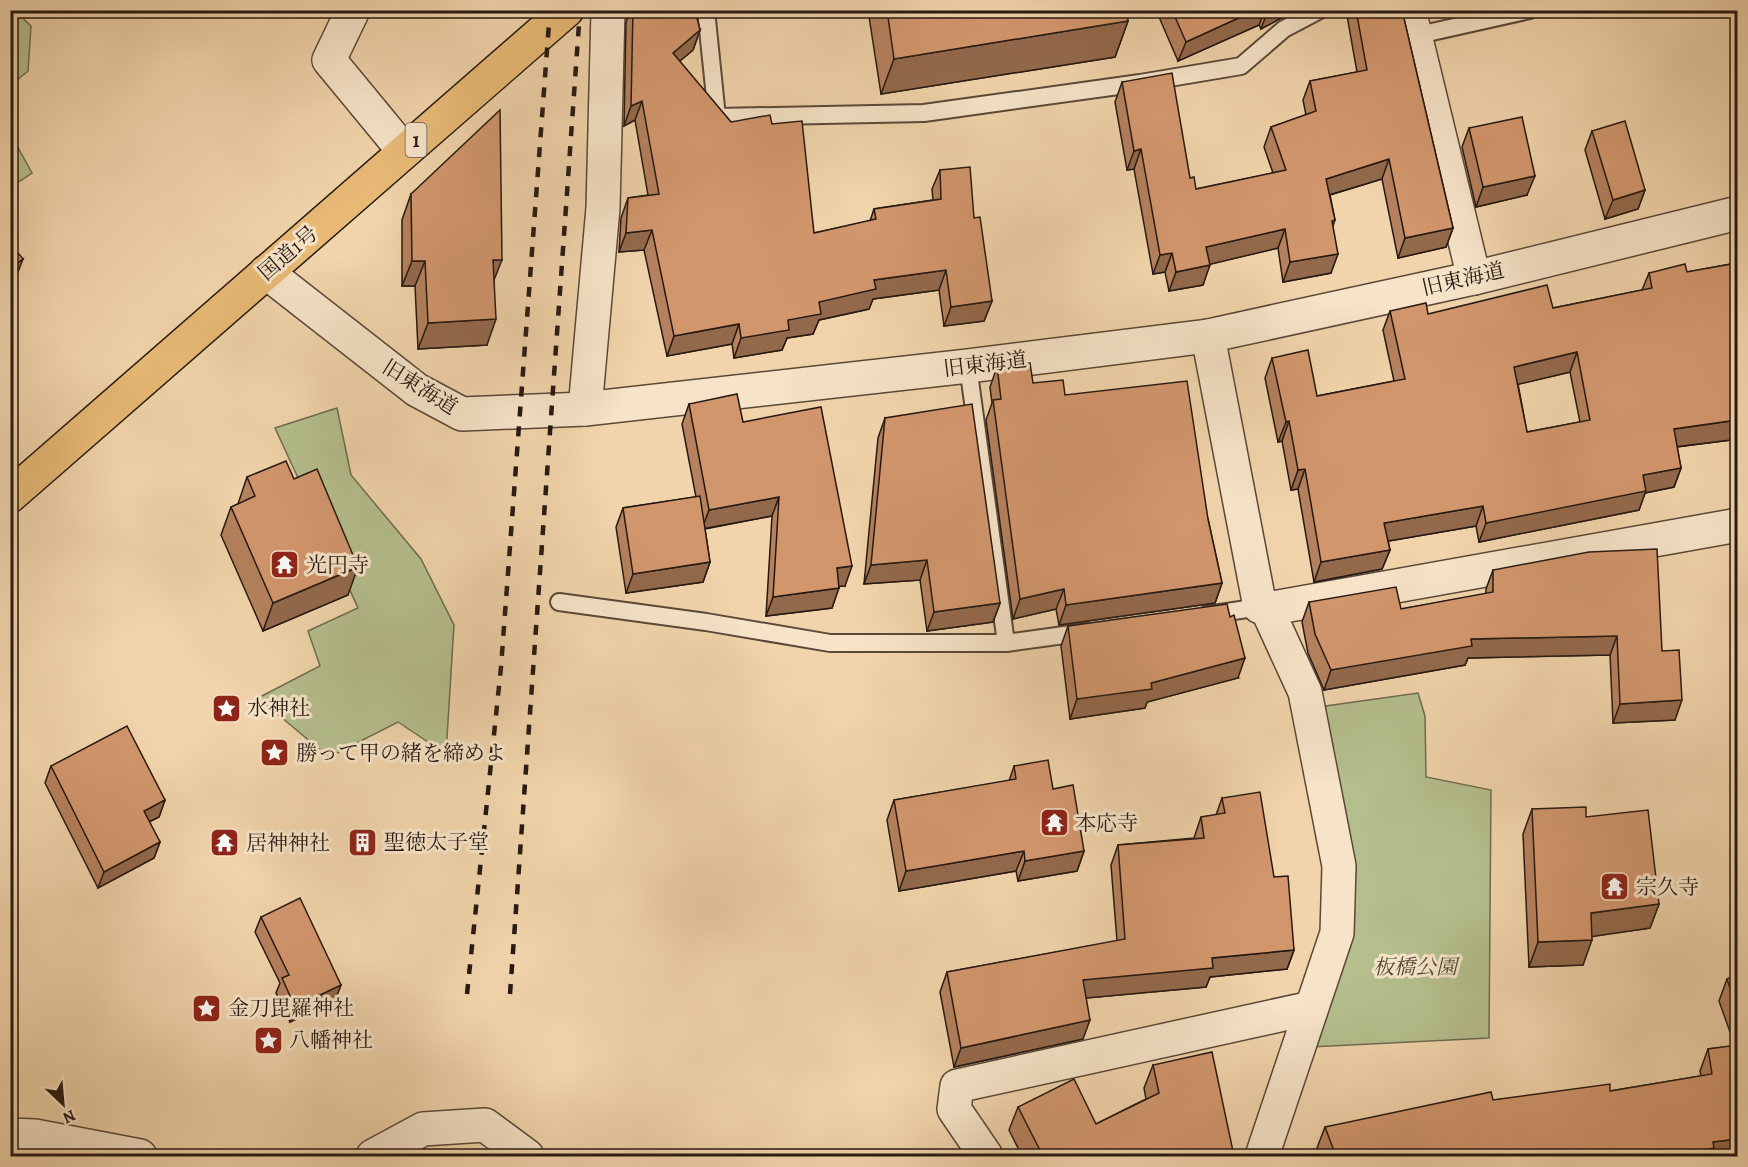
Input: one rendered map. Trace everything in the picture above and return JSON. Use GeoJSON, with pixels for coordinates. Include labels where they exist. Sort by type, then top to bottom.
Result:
{"type":"FeatureCollection","features":[{"type":"Feature","properties":{"kind":"highway","name":"国道1号"},"geometry":{"type":"LineString","coordinates":[[10,496],[567,10]]}},
{"type":"Feature","properties":{"kind":"street"},"geometry":{"type":"LineString","coordinates":[[353,10],[329,60],[404,151]]}},
{"type":"Feature","properties":{"kind":"street"},"geometry":{"type":"LineString","coordinates":[[585,409],[603,208],[608,10]]}},
{"type":"Feature","properties":{"kind":"street"},"geometry":{"type":"LineString","coordinates":[[1411,23],[1474,278]]}},
{"type":"Feature","properties":{"kind":"street","name":"旧東海道"},"geometry":{"type":"LineString","coordinates":[[266,272],[417,390],[462,414],[585,409],[968,366],[1208,336],[1474,278],[1737,213]]}},
{"type":"Feature","properties":{"kind":"street"},"geometry":{"type":"LineString","coordinates":[[1208,336],[1263,608],[1305,692],[1339,866],[1336,933],[1262,1156]]}},
{"type":"Feature","properties":{"kind":"street"},"geometry":{"type":"LineString","coordinates":[[1263,608],[1737,525]]}},
{"type":"Feature","properties":{"kind":"street"},"geometry":{"type":"LineString","coordinates":[[986,1156],[954,1109],[957,1086],[1311,1008]]}},
{"type":"Feature","properties":{"kind":"street"},"geometry":{"type":"LineString","coordinates":[[373,1156],[423,1129],[485,1125],[527,1156]]}},
{"type":"Feature","properties":{"kind":"street"},"geometry":{"type":"LineString","coordinates":[[10,1135],[35,1136],[140,1156]]}},
{"type":"Feature","properties":{"kind":"lane"},"geometry":{"type":"LineString","coordinates":[[706,10],[717,117],[924,113],[1140,83],[1241,66],[1284,29],[1320,10]]}},
{"type":"Feature","properties":{"kind":"lane"},"geometry":{"type":"LineString","coordinates":[[1411,23],[1530,10]]}},
{"type":"Feature","properties":{"kind":"lane"},"geometry":{"type":"LineString","coordinates":[[968,366],[1006,643]]}},
{"type":"Feature","properties":{"kind":"lane"},"geometry":{"type":"LineString","coordinates":[[559,602],[706,622],[830,643],[1006,643],[1100,630]]}},
{"type":"Feature","properties":{"kind":"lane"},"geometry":{"type":"LineString","coordinates":[[1192,617],[1263,608]]}},
{"type":"Feature","properties":{"kind":"green space"},"geometry":{"type":"Polygon","coordinates":[[[11,10],[31,26],[28,71],[11,85],[11,10]]]}},
{"type":"Feature","properties":{"kind":"green space"},"geometry":{"type":"Polygon","coordinates":[[[10,133],[32,173],[11,187],[10,187],[10,133]]]}},
{"type":"Feature","properties":{"kind":"green space"},"geometry":{"type":"Polygon","coordinates":[[[337,408],[351,475],[421,559],[454,625],[446,754],[398,722],[329,757],[258,698],[320,666],[308,631],[358,608],[275,428],[337,408]]]}},
{"type":"Feature","properties":{"kind":"green space","name":"板橋公園"},"geometry":{"type":"Polygon","coordinates":[[[1418,693],[1425,716],[1426,777],[1491,790],[1489,1038],[1311,1047],[1346,933],[1319,707],[1418,693]]]}},
{"type":"Feature","properties":{"kind":"building"},"geometry":{"type":"Polygon","coordinates":[[[633,10],[695,10],[700,30],[673,53],[731,122],[770,115],[772,124],[802,121],[814,233],[876,219],[874,209],[941,199],[940,170],[970,167],[974,218],[980,217],[992,301],[951,307],[946,270],[874,280],[876,289],[819,302],[821,314],[788,320],[789,330],[741,338],[739,324],[674,336],[652,230],[626,233],[628,198],[659,194],[642,101],[631,106],[633,10]]]}},
{"type":"Feature","properties":{"kind":"building"},"geometry":{"type":"Polygon","coordinates":[[[887,10],[1126,10],[1128,21],[894,59],[887,10]]]}},
{"type":"Feature","properties":{"kind":"building"},"geometry":{"type":"Polygon","coordinates":[[[1172,10],[1256,10],[1186,42],[1172,10]]]}},
{"type":"Feature","properties":{"kind":"building"},"geometry":{"type":"Polygon","coordinates":[[[1356,10],[1402,10],[1453,228],[1405,238],[1389,159],[1326,179],[1335,220],[1332,221],[1338,254],[1290,262],[1285,229],[1206,247],[1210,265],[1176,272],[1172,253],[1160,255],[1141,149],[1134,151],[1122,82],[1172,73],[1190,178],[1194,177],[1196,189],[1286,170],[1271,127],[1316,111],[1310,81],[1367,70],[1356,10]]]}},
{"type":"Feature","properties":{"kind":"building"},"geometry":{"type":"Polygon","coordinates":[[[500,110],[502,260],[493,260],[496,319],[428,323],[425,261],[412,261],[411,194],[500,110]]]}},
{"type":"Feature","properties":{"kind":"building"},"geometry":{"type":"Polygon","coordinates":[[[1522,117],[1535,176],[1483,187],[1469,128],[1522,117]]]}},
{"type":"Feature","properties":{"kind":"building"},"geometry":{"type":"Polygon","coordinates":[[[1625,121],[1645,190],[1613,200],[1592,131],[1625,121]]]}},
{"type":"Feature","properties":{"kind":"building"},"geometry":{"type":"Polygon","coordinates":[[[10,243],[23,259],[10,268],[10,243]]]}},
{"type":"Feature","properties":{"kind":"building"},"geometry":{"type":"Polygon","coordinates":[[[1737,263],[1737,420],[1674,429],[1681,468],[1643,475],[1646,491],[1486,523],[1483,506],[1384,523],[1390,550],[1321,562],[1305,469],[1298,470],[1289,421],[1286,422],[1272,358],[1308,350],[1317,396],[1405,379],[1390,311],[1426,303],[1428,314],[1547,285],[1553,308],[1652,288],[1649,273],[1685,264],[1687,272],[1737,263]],[[1577,352],[1514,367],[1527,432],[1590,420],[1577,352]]]}},
{"type":"Feature","properties":{"kind":"building"},"geometry":{"type":"Polygon","coordinates":[[[1030,363],[1033,383],[1063,380],[1065,395],[1187,381],[1208,519],[1222,583],[1066,605],[1064,589],[1020,599],[993,400],[1001,399],[997,367],[1030,363]]]}},
{"type":"Feature","properties":{"kind":"building"},"geometry":{"type":"Polygon","coordinates":[[[737,394],[743,422],[821,407],[852,566],[837,568],[839,588],[773,597],[779,497],[709,510],[689,404],[737,394]]]}},
{"type":"Feature","properties":{"kind":"building"},"geometry":{"type":"Polygon","coordinates":[[[972,404],[1000,603],[934,612],[927,560],[871,565],[885,418],[972,404]]]}},
{"type":"Feature","properties":{"kind":"building","name":"光円寺"},"geometry":{"type":"Polygon","coordinates":[[[286,461],[294,479],[317,469],[358,567],[273,603],[231,507],[255,496],[247,477],[286,461]]]}},
{"type":"Feature","properties":{"kind":"building"},"geometry":{"type":"Polygon","coordinates":[[[700,496],[710,562],[633,574],[623,508],[700,496]]]}},
{"type":"Feature","properties":{"kind":"building"},"geometry":{"type":"Polygon","coordinates":[[[1657,549],[1662,651],[1679,650],[1682,700],[1620,704],[1617,636],[1471,639],[1472,646],[1331,670],[1315,634],[1309,602],[1396,587],[1401,609],[1493,592],[1493,570],[1589,552],[1657,549]]]}},
{"type":"Feature","properties":{"kind":"building"},"geometry":{"type":"Polygon","coordinates":[[[1227,604],[1230,617],[1234,615],[1245,658],[1151,683],[1152,689],[1077,699],[1068,626],[1227,604]]]}},
{"type":"Feature","properties":{"kind":"building"},"geometry":{"type":"Polygon","coordinates":[[[127,726],[165,800],[144,811],[160,842],[104,872],[51,766],[127,726]]]}},
{"type":"Feature","properties":{"kind":"building"},"geometry":{"type":"Polygon","coordinates":[[[1048,760],[1053,789],[1073,785],[1084,851],[1025,861],[1024,851],[906,871],[894,800],[1016,779],[1014,766],[1048,760]]]}},
{"type":"Feature","properties":{"kind":"building"},"geometry":{"type":"Polygon","coordinates":[[[1260,792],[1274,877],[1288,876],[1294,950],[1212,958],[1213,968],[1083,980],[1090,1020],[961,1048],[947,972],[1125,939],[1118,845],[1204,838],[1201,817],[1225,813],[1222,798],[1260,792]]]}},
{"type":"Feature","properties":{"kind":"building"},"geometry":{"type":"Polygon","coordinates":[[[1586,807],[1586,817],[1648,810],[1659,904],[1591,913],[1592,940],[1538,942],[1532,809],[1586,807]]]}},
{"type":"Feature","properties":{"kind":"building"},"geometry":{"type":"Polygon","coordinates":[[[300,898],[341,985],[295,1007],[282,978],[289,975],[261,917],[300,898]]]}},
{"type":"Feature","properties":{"kind":"building"},"geometry":{"type":"Polygon","coordinates":[[[1737,975],[1737,1009],[1727,979],[1737,975]]]}},
{"type":"Feature","properties":{"kind":"building"},"geometry":{"type":"Polygon","coordinates":[[[1737,1045],[1737,1139],[1713,1142],[1714,1148],[1664,1156],[1371,1156],[1370,1154],[1336,1156],[1325,1127],[1491,1092],[1493,1100],[1610,1084],[1610,1091],[1712,1074],[1708,1049],[1737,1045]]]}},
{"type":"Feature","properties":{"kind":"building"},"geometry":{"type":"Polygon","coordinates":[[[1212,1052],[1234,1156],[1043,1156],[1018,1107],[1074,1079],[1096,1124],[1159,1093],[1153,1065],[1212,1052]]]}},
{"type":"Feature","properties":{"kind":"railway"},"geometry":{"type":"LineString","coordinates":[[467,994],[501,667],[550,10]]}},
{"type":"Feature","properties":{"kind":"railway"},"geometry":{"type":"LineString","coordinates":[[510,994],[580,10]]}},
{"type":"Feature","properties":{"kind":"place","name":"光円寺"},"geometry":{"type":"Point","coordinates":[285,565]}},
{"type":"Feature","properties":{"kind":"place","name":"水神社"},"geometry":{"type":"Point","coordinates":[226,708]}},
{"type":"Feature","properties":{"kind":"place","name":"勝って甲の緒を締めよ"},"geometry":{"type":"Point","coordinates":[275,753]}},
{"type":"Feature","properties":{"kind":"place","name":"本応寺"},"geometry":{"type":"Point","coordinates":[1054,823]}},
{"type":"Feature","properties":{"kind":"place","name":"聖徳太子堂"},"geometry":{"type":"Point","coordinates":[363,842]}},
{"type":"Feature","properties":{"kind":"place","name":"居神神社"},"geometry":{"type":"Point","coordinates":[225,843]}},
{"type":"Feature","properties":{"kind":"place","name":"宗久寺"},"geometry":{"type":"Point","coordinates":[1615,887]}},
{"type":"Feature","properties":{"kind":"place","name":"金刀毘羅神社"},"geometry":{"type":"Point","coordinates":[207,1008]}},
{"type":"Feature","properties":{"kind":"place","name":"八幡神社"},"geometry":{"type":"Point","coordinates":[268,1040]}}]}
